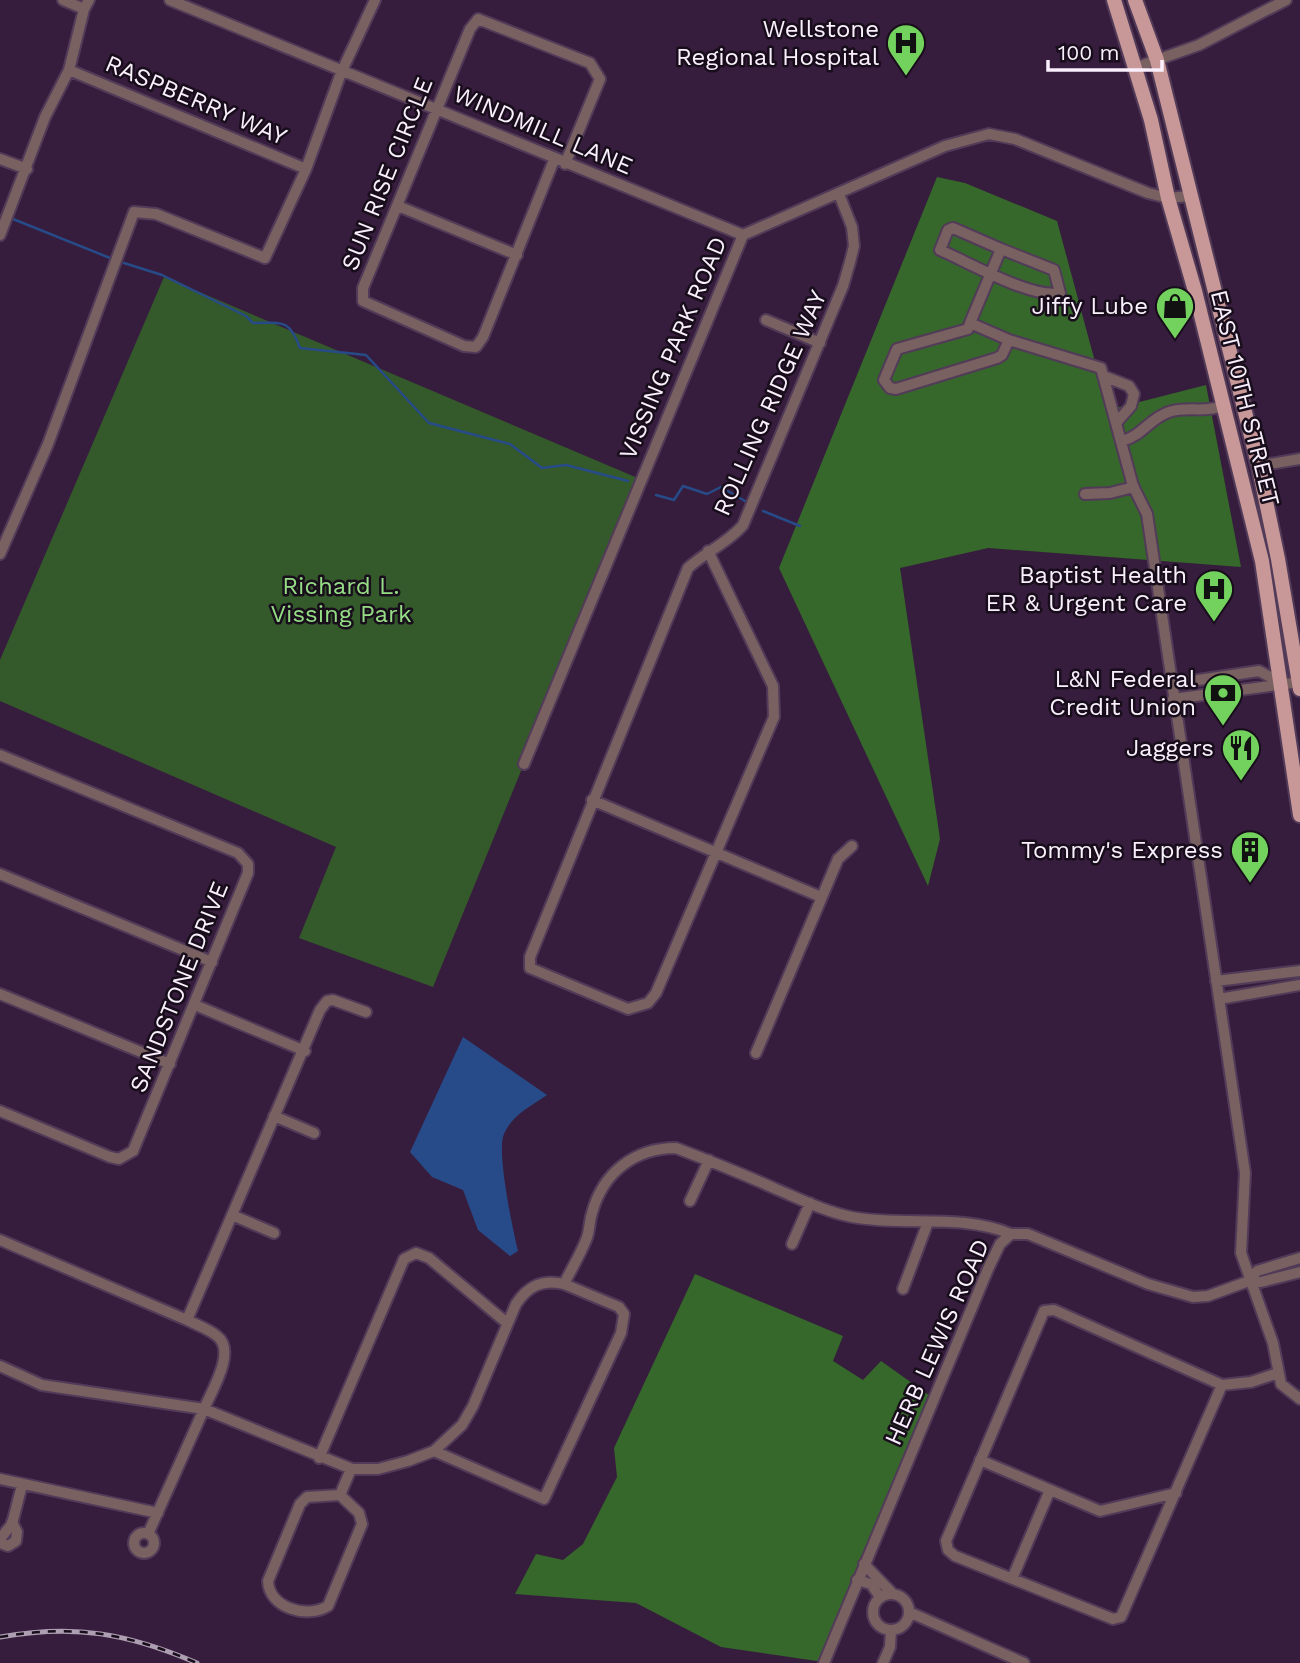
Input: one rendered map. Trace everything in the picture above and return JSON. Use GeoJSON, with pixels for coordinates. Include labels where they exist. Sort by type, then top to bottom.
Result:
{"type":"FeatureCollection","features":[{"type":"Feature","properties":{"kind":"main road","name":"EAST 10TH STREET"},"geometry":{"type":"LineString","coordinates":[[1114,0],[1137,67],[1262,561],[1300,815]]}},
{"type":"Feature","properties":{"kind":"main road","name":"EAST 10TH STREET"},"geometry":{"type":"LineString","coordinates":[[1135,0],[1157,61],[1258,466],[1300,684]]}},
{"type":"Feature","properties":{"kind":"street"},"geometry":{"type":"LineString","coordinates":[[0,234],[45,117],[69,70],[86,4],[63,0]]}},
{"type":"Feature","properties":{"kind":"street","name":"WINDMILL LANE"},"geometry":{"type":"LineString","coordinates":[[170,0],[341,73],[436,108],[560,162],[743,235]]}},
{"type":"Feature","properties":{"kind":"street"},"geometry":{"type":"LineString","coordinates":[[0,554],[5,527],[48,444],[134,212],[156,214],[265,258],[306,169],[341,73],[375,0]]}},
{"type":"Feature","properties":{"kind":"street"},"geometry":{"type":"LineString","coordinates":[[1137,67],[1199,45],[1286,0]]}},
{"type":"Feature","properties":{"kind":"street","name":"SUN RISE CIRCLE"},"geometry":{"type":"LineString","coordinates":[[478,19],[590,63],[600,79],[560,162],[517,254],[483,337],[476,346],[464,346],[363,301],[363,288],[436,108],[470,29],[478,19]]}},
{"type":"Feature","properties":{"kind":"street","name":"RASPBERRY WAY"},"geometry":{"type":"LineString","coordinates":[[69,70],[306,169]]}},
{"type":"Feature","properties":{"kind":"street","name":"VISSING PARK ROAD"},"geometry":{"type":"LineString","coordinates":[[524,764],[743,235],[945,146],[989,134],[1015,139],[1148,193],[1168,198],[1189,196]]}},
{"type":"Feature","properties":{"kind":"street"},"geometry":{"type":"LineString","coordinates":[[0,159],[27,169]]}},
{"type":"Feature","properties":{"kind":"street","name":"ROLLING RIDGE WAY"},"geometry":{"type":"LineString","coordinates":[[715,852],[656,993],[648,1003],[637,1008],[614,1006],[530,968],[530,957],[592,800],[688,568],[708,551],[736,534],[743,525],[843,286],[854,246],[852,227],[839,194]]}},
{"type":"Feature","properties":{"kind":"street"},"geometry":{"type":"LineString","coordinates":[[398,205],[517,254]]}},
{"type":"Feature","properties":{"kind":"street"},"geometry":{"type":"LineString","coordinates":[[953,228],[1001,249],[1054,270],[1059,293],[1046,296],[940,250],[948,230],[953,228]]}},
{"type":"Feature","properties":{"kind":"street"},"geometry":{"type":"LineString","coordinates":[[1001,249],[968,329],[897,349],[884,380],[890,388],[897,389],[997,358],[1002,355],[1009,340]]}},
{"type":"Feature","properties":{"kind":"street"},"geometry":{"type":"LineString","coordinates":[[1195,291],[1214,287]]}},
{"type":"Feature","properties":{"kind":"street"},"geometry":{"type":"LineString","coordinates":[[766,320],[820,343]]}},
{"type":"Feature","properties":{"kind":"street"},"geometry":{"type":"LineString","coordinates":[[970,323],[1009,340],[1091,363],[1101,368],[1106,377],[1134,487],[1147,514],[1245,1173],[1241,1253],[1273,1343],[1281,1384],[1300,1399]]}},
{"type":"Feature","properties":{"kind":"street"},"geometry":{"type":"LineString","coordinates":[[1106,377],[1129,386],[1134,394],[1131,406],[1117,422]]}},
{"type":"Feature","properties":{"kind":"street"},"geometry":{"type":"LineString","coordinates":[[1122,441],[1134,438],[1166,412],[1208,411],[1224,406]]}},
{"type":"Feature","properties":{"kind":"street"},"geometry":{"type":"LineString","coordinates":[[1258,466],[1300,459]]}},
{"type":"Feature","properties":{"kind":"street"},"geometry":{"type":"LineString","coordinates":[[1084,494],[1110,493],[1134,487]]}},
{"type":"Feature","properties":{"kind":"street"},"geometry":{"type":"LineString","coordinates":[[708,551],[773,686],[774,717],[715,852]]}},
{"type":"Feature","properties":{"kind":"street"},"geometry":{"type":"LineString","coordinates":[[1171,684],[1259,671],[1280,682]]}},
{"type":"Feature","properties":{"kind":"street"},"geometry":{"type":"LineString","coordinates":[[1173,699],[1280,682],[1300,684]]}},
{"type":"Feature","properties":{"kind":"street","name":"SANDSTONE DRIVE"},"geometry":{"type":"LineString","coordinates":[[0,755],[243,857],[248,873],[137,1145],[127,1156],[110,1157],[0,1111]]}},
{"type":"Feature","properties":{"kind":"street"},"geometry":{"type":"LineString","coordinates":[[592,800],[821,897]]}},
{"type":"Feature","properties":{"kind":"street"},"geometry":{"type":"LineString","coordinates":[[756,1053],[838,859],[852,846]]}},
{"type":"Feature","properties":{"kind":"street"},"geometry":{"type":"LineString","coordinates":[[0,874],[212,962]]}},
{"type":"Feature","properties":{"kind":"street"},"geometry":{"type":"LineString","coordinates":[[1216,982],[1300,971]]}},
{"type":"Feature","properties":{"kind":"street"},"geometry":{"type":"LineString","coordinates":[[1219,999],[1300,985]]}},
{"type":"Feature","properties":{"kind":"street"},"geometry":{"type":"LineString","coordinates":[[0,994],[170,1064]]}},
{"type":"Feature","properties":{"kind":"street"},"geometry":{"type":"LineString","coordinates":[[187,1320],[274,1116],[305,1051],[320,1010],[327,1001],[333,1000],[366,1012]]}},
{"type":"Feature","properties":{"kind":"street"},"geometry":{"type":"LineString","coordinates":[[195,1005],[305,1051]]}},
{"type":"Feature","properties":{"kind":"street"},"geometry":{"type":"LineString","coordinates":[[274,1116],[314,1133]]}},
{"type":"Feature","properties":{"kind":"street"},"geometry":{"type":"LineString","coordinates":[[564,1284],[587,1238],[599,1193],[617,1170],[638,1154],[655,1148],[676,1148],[810,1203],[851,1216],[928,1222],[965,1221],[1011,1234]]}},
{"type":"Feature","properties":{"kind":"street"},"geometry":{"type":"LineString","coordinates":[[690,1200],[709,1160]]}},
{"type":"Feature","properties":{"kind":"street"},"geometry":{"type":"LineString","coordinates":[[792,1244],[810,1203]]}},
{"type":"Feature","properties":{"kind":"street"},"geometry":{"type":"LineString","coordinates":[[232,1215],[274,1233]]}},
{"type":"Feature","properties":{"kind":"street"},"geometry":{"type":"LineString","coordinates":[[903,1289],[928,1222]]}},
{"type":"Feature","properties":{"kind":"street","name":"HERB LEWIS ROAD"},"geometry":{"type":"LineString","coordinates":[[824,1663],[988,1269],[1000,1244],[1011,1234],[1028,1234],[1148,1284],[1193,1297],[1216,1294],[1250,1281],[1261,1282],[1300,1272]]}},
{"type":"Feature","properties":{"kind":"street"},"geometry":{"type":"LineString","coordinates":[[0,1240],[187,1320],[219,1337],[225,1345],[225,1355],[204,1409],[148,1534]]}},
{"type":"Feature","properties":{"kind":"street"},"geometry":{"type":"LineString","coordinates":[[319,1458],[404,1259],[416,1253],[429,1258],[508,1324]]}},
{"type":"Feature","properties":{"kind":"street","name":"HERB LEWIS ROAD"},"geometry":{"type":"LineString","coordinates":[[1250,1281],[1256,1270],[1300,1258]]}},
{"type":"Feature","properties":{"kind":"street"},"geometry":{"type":"LineString","coordinates":[[0,1366],[42,1385],[204,1409],[319,1458],[351,1469],[378,1469],[434,1451],[462,1425],[523,1293],[543,1282],[564,1284],[619,1307],[624,1314],[621,1333],[544,1499],[434,1451]]}},
{"type":"Feature","properties":{"kind":"street"},"geometry":{"type":"LineString","coordinates":[[1222,1385],[1121,1617],[1114,1619],[955,1556],[946,1546],[1044,1311],[1054,1310],[1222,1385],[1251,1382],[1278,1373]]}},
{"type":"Feature","properties":{"kind":"street"},"geometry":{"type":"LineString","coordinates":[[980,1460],[1100,1511],[1176,1493]]}},
{"type":"Feature","properties":{"kind":"street"},"geometry":{"type":"LineString","coordinates":[[340,1495],[351,1469]]}},
{"type":"Feature","properties":{"kind":"street"},"geometry":{"type":"LineString","coordinates":[[0,1479],[158,1513]]}},
{"type":"Feature","properties":{"kind":"street"},"geometry":{"type":"LineString","coordinates":[[0,1541],[12,1522],[22,1485]]}},
{"type":"Feature","properties":{"kind":"street"},"geometry":{"type":"LineString","coordinates":[[1012,1578],[1050,1490]]}},
{"type":"Feature","properties":{"kind":"street"},"geometry":{"type":"LineString","coordinates":[[340,1495],[359,1513],[362,1524],[328,1606],[316,1614],[302,1613],[275,1599],[268,1592],[268,1581],[300,1504],[307,1497],[340,1495]]}},
{"type":"Feature","properties":{"kind":"street"},"geometry":{"type":"LineString","coordinates":[[864,1564],[886,1595]]}},
{"type":"Feature","properties":{"kind":"street"},"geometry":{"type":"LineString","coordinates":[[858,1580],[871,1584],[886,1595],[905,1599],[909,1612],[902,1626],[891,1630],[879,1626],[873,1616],[874,1604],[886,1595]]}},
{"type":"Feature","properties":{"kind":"street"},"geometry":{"type":"LineString","coordinates":[[909,1612],[1023,1660],[1024,1663]]}},
{"type":"Feature","properties":{"kind":"street"},"geometry":{"type":"LineString","coordinates":[[883,1663],[890,1647],[891,1630]]}},
{"type":"Feature","properties":{"kind":"green space"},"geometry":{"type":"Polygon","coordinates":[[[937,177],[965,183],[1057,221],[1108,410],[1206,385],[1241,567],[988,548],[900,568],[940,839],[928,886],[779,568],[937,177]]]}},
{"type":"Feature","properties":{"kind":"green space","name":"Richard L. Vissing Park"},"geometry":{"type":"Polygon","coordinates":[[[164,277],[640,479],[433,987],[299,938],[336,847],[0,701],[0,660],[164,277]]]}},
{"type":"Feature","properties":{"kind":"green space"},"geometry":{"type":"Polygon","coordinates":[[[695,1274],[843,1336],[833,1361],[863,1380],[881,1361],[933,1398],[824,1662],[721,1647],[636,1603],[515,1594],[536,1554],[563,1560],[583,1544],[617,1477],[614,1448],[695,1274]]]}},
{"type":"Feature","properties":{"kind":"water"},"geometry":{"type":"Polygon","coordinates":[[[463,1037],[547,1095],[517,1116],[504,1134],[504,1173],[518,1251],[510,1256],[478,1230],[463,1190],[432,1177],[410,1152],[463,1037]]]}},
{"type":"Feature","properties":{"kind":"waterway"},"geometry":{"type":"LineString","coordinates":[[13,219],[110,258]]}},
{"type":"Feature","properties":{"kind":"waterway"},"geometry":{"type":"LineString","coordinates":[[124,263],[162,275],[246,316],[253,323],[283,324],[292,331],[300,348],[366,355],[429,423],[510,444],[542,468],[566,465],[628,481]]}},
{"type":"Feature","properties":{"kind":"waterway"},"geometry":{"type":"LineString","coordinates":[[656,495],[674,500],[683,486],[707,494],[721,487],[745,501]]}},
{"type":"Feature","properties":{"kind":"waterway"},"geometry":{"type":"LineString","coordinates":[[763,511],[800,526]]}},
{"type":"Feature","properties":{"kind":"railway"},"geometry":{"type":"LineString","coordinates":[[0,1637],[53,1631],[100,1634],[147,1644],[197,1663]]}},
{"type":"Feature","properties":{"kind":"place","name":"Wellstone Regional Hospital"},"geometry":{"type":"Point","coordinates":[906,77]}},
{"type":"Feature","properties":{"kind":"place","name":"Jiffy Lube"},"geometry":{"type":"Point","coordinates":[1175,340]}},
{"type":"Feature","properties":{"kind":"place","name":"Baptist Health ER & Urgent Care"},"geometry":{"type":"Point","coordinates":[1214,623]}},
{"type":"Feature","properties":{"kind":"place","name":"L&N Federal Credit Union"},"geometry":{"type":"Point","coordinates":[1223,727]}},
{"type":"Feature","properties":{"kind":"place","name":"Jaggers"},"geometry":{"type":"Point","coordinates":[1241,782]}},
{"type":"Feature","properties":{"kind":"place","name":"Tommy's Express"},"geometry":{"type":"Point","coordinates":[1250,884]}}]}
